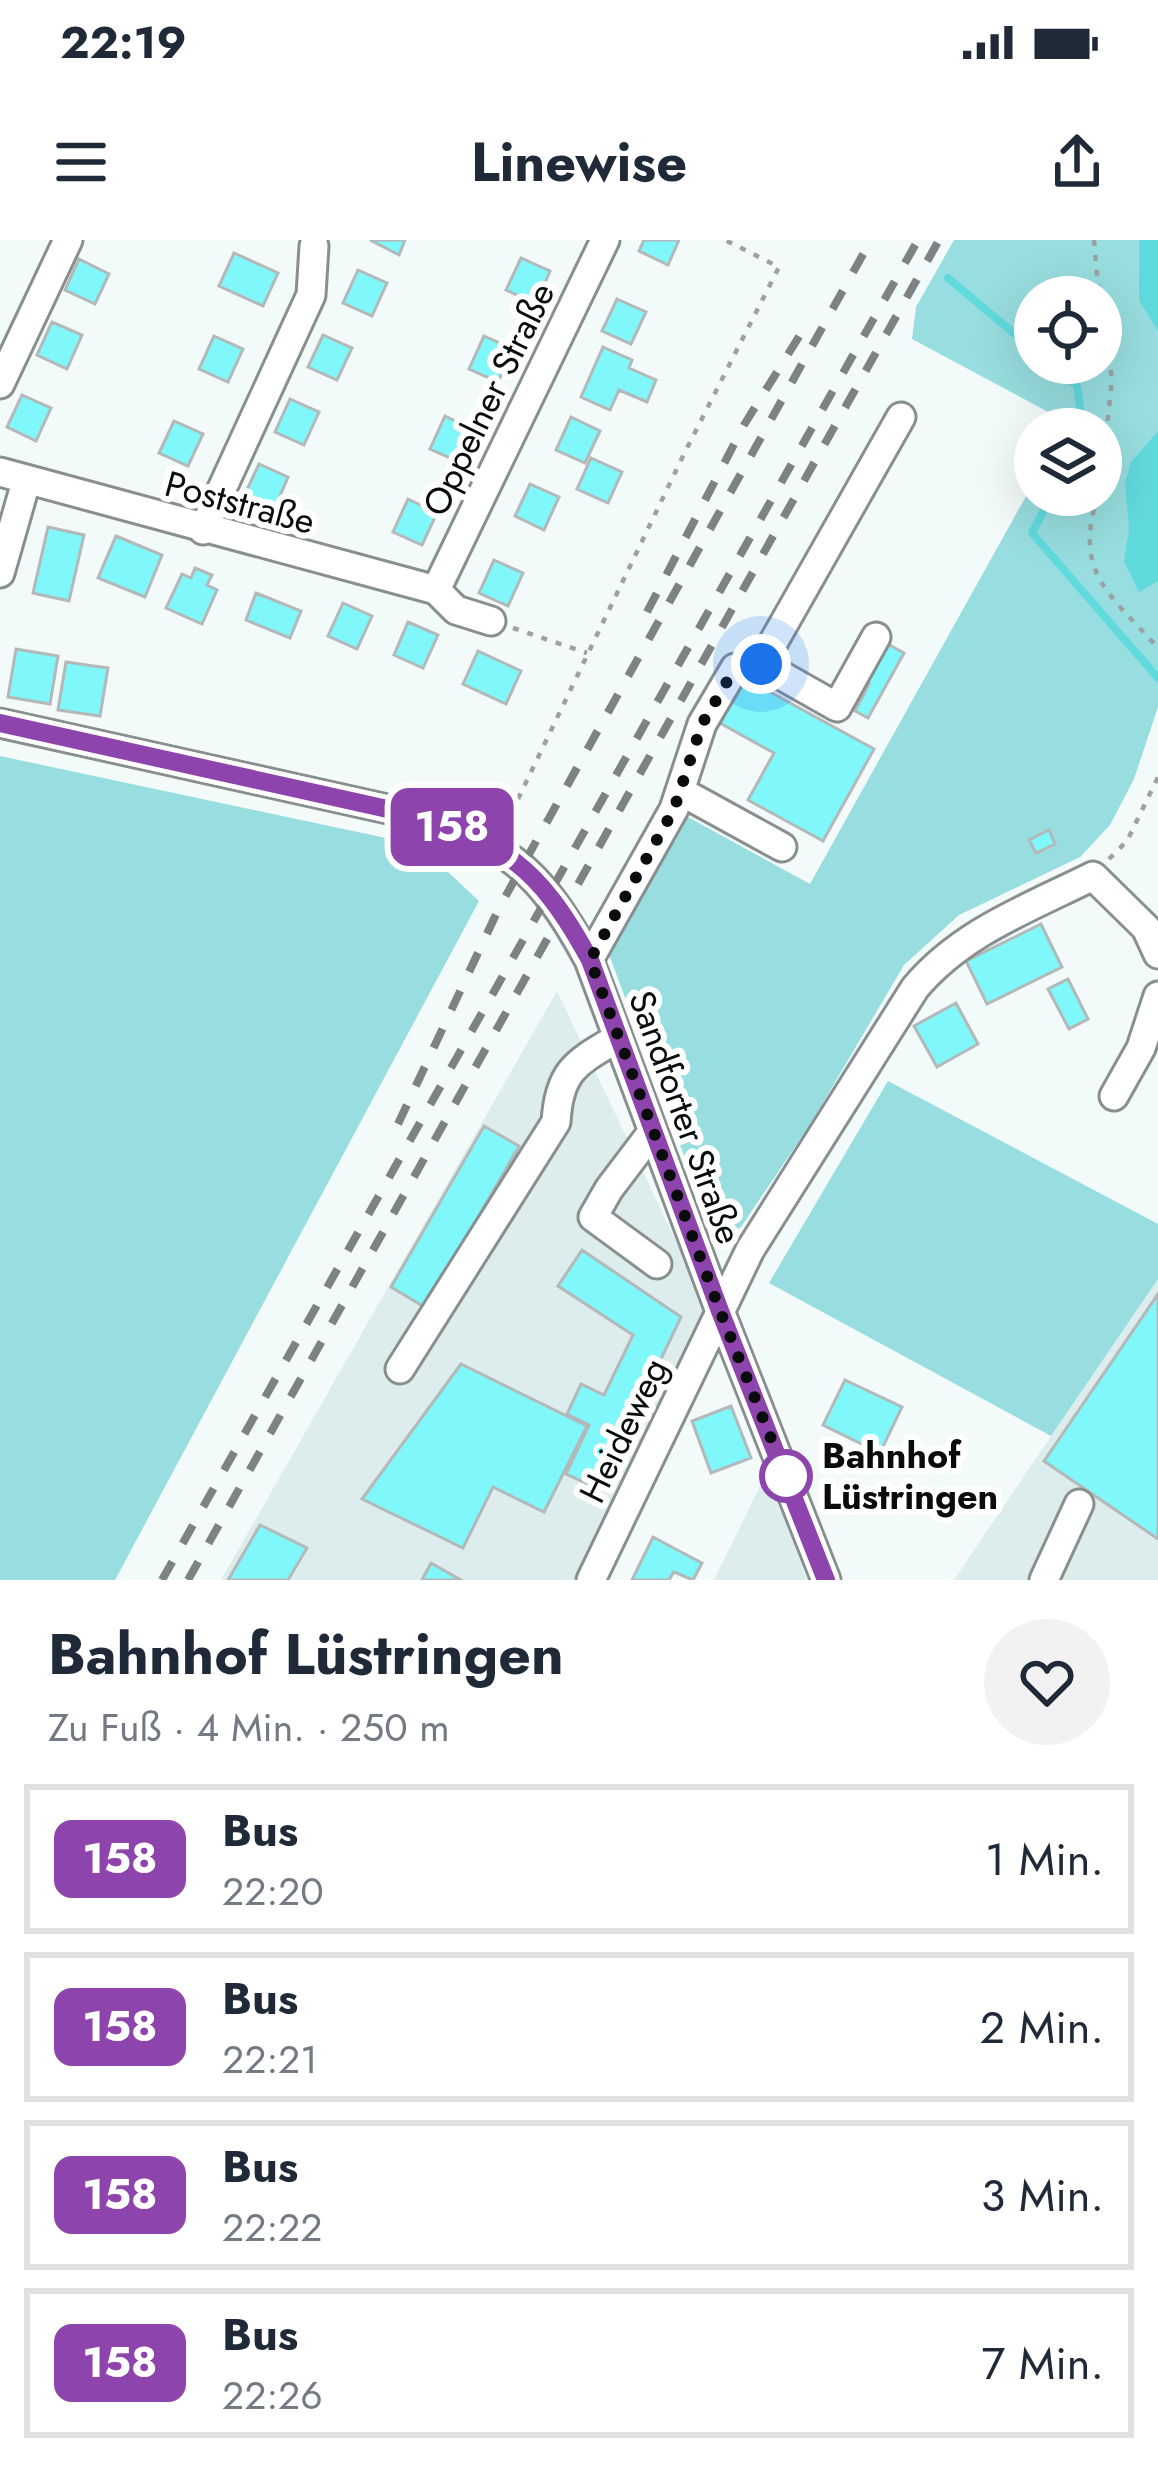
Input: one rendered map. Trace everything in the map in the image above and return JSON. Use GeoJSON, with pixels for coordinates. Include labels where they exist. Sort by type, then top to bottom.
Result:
{"type":"FeatureCollection","features":[{"type":"Feature","properties":{"kind":"street"},"geometry":{"type":"LineString","coordinates":[[0,384],[68,240]]}},
{"type":"Feature","properties":{"kind":"street","name":"Oppelner Straße"},"geometry":{"type":"LineString","coordinates":[[436,590],[605,240]]}},
{"type":"Feature","properties":{"kind":"street"},"geometry":{"type":"LineString","coordinates":[[202,530],[311,296],[314,246]]}},
{"type":"Feature","properties":{"kind":"street"},"geometry":{"type":"LineString","coordinates":[[761,664],[901,417]]}},
{"type":"Feature","properties":{"kind":"street","name":"Poststraße"},"geometry":{"type":"LineString","coordinates":[[0,573],[13,477],[436,590],[456,610],[490,621]]}},
{"type":"Feature","properties":{"kind":"street"},"geometry":{"type":"LineString","coordinates":[[590,960],[674,809],[702,724],[735,668],[761,664],[837,707],[876,637]]}},
{"type":"Feature","properties":{"kind":"street","name":"Sandforter Straße"},"geometry":{"type":"LineString","coordinates":[[0,723],[401,812],[449,826],[495,848],[537,879],[590,960],[826,1580]]}},
{"type":"Feature","properties":{"kind":"street"},"geometry":{"type":"LineString","coordinates":[[680,791],[782,847]]}},
{"type":"Feature","properties":{"kind":"street"},"geometry":{"type":"LineString","coordinates":[[1093,876],[1146,928],[1158,954]]}},
{"type":"Feature","properties":{"kind":"street","name":"Heideweg"},"geometry":{"type":"LineString","coordinates":[[591,1580],[749,1250],[915,988],[938,961],[969,937],[1093,876]]}},
{"type":"Feature","properties":{"kind":"street"},"geometry":{"type":"LineString","coordinates":[[1114,1096],[1141,1048],[1158,996]]}},
{"type":"Feature","properties":{"kind":"street"},"geometry":{"type":"LineString","coordinates":[[400,1369],[556,1122],[558,1097],[572,1066],[618,1037]]}},
{"type":"Feature","properties":{"kind":"street"},"geometry":{"type":"LineString","coordinates":[[652,1131],[593,1217],[657,1264]]}},
{"type":"Feature","properties":{"kind":"street"},"geometry":{"type":"LineString","coordinates":[[1045,1580],[1079,1504]]}},
{"type":"Feature","properties":{"kind":"path"},"geometry":{"type":"LineString","coordinates":[[495,848],[778,267],[725,240]]}},
{"type":"Feature","properties":{"kind":"path"},"geometry":{"type":"LineString","coordinates":[[1094,240],[1097,276]]}},
{"type":"Feature","properties":{"kind":"path"},"geometry":{"type":"LineString","coordinates":[[1091,516],[1088,556],[1103,587],[1158,648]]}},
{"type":"Feature","properties":{"kind":"path"},"geometry":{"type":"LineString","coordinates":[[490,621],[587,653]]}},
{"type":"Feature","properties":{"kind":"path"},"geometry":{"type":"LineString","coordinates":[[1093,876],[1127,841],[1158,777]]}},
{"type":"Feature","properties":{"kind":"shaded area"},"geometry":{"type":"Polygon","coordinates":[[[954,240],[1158,240],[1158,707],[1134,779],[1110,825],[1080,857],[959,915],[904,965],[811,1123],[741,1227],[716,1241],[608,952],[684,815],[810,884],[1015,516],[1122,516],[1122,408],[1041,408],[912,339],[916,307],[954,240]]]}},
{"type":"Feature","properties":{"kind":"shaded area"},"geometry":{"type":"Polygon","coordinates":[[[1139,240],[1158,240],[1158,331],[1139,300],[1139,240]]]}},
{"type":"Feature","properties":{"kind":"shaded area"},"geometry":{"type":"Polygon","coordinates":[[[1158,431],[1158,581],[1139,592],[1124,562],[1129,530],[1125,482],[1131,462],[1158,431]]]}},
{"type":"Feature","properties":{"kind":"shaded area"},"geometry":{"type":"Polygon","coordinates":[[[0,756],[419,845],[479,901],[115,1580],[0,1580],[0,756]]]}},
{"type":"Feature","properties":{"kind":"shaded area"},"geometry":{"type":"Polygon","coordinates":[[[557,991],[720,1334],[602,1580],[221,1580],[557,991]]]}},
{"type":"Feature","properties":{"kind":"shaded area"},"geometry":{"type":"Polygon","coordinates":[[[888,1081],[1158,1224],[1158,1279],[1051,1436],[769,1283],[888,1081]]]}},
{"type":"Feature","properties":{"kind":"shaded area"},"geometry":{"type":"Polygon","coordinates":[[[1158,1279],[1158,1580],[954,1580],[1051,1436],[1158,1279]]]}},
{"type":"Feature","properties":{"kind":"shaded area"},"geometry":{"type":"Polygon","coordinates":[[[767,1472],[807,1580],[714,1580],[767,1472]]]}},
{"type":"Feature","properties":{"kind":"building"},"geometry":{"type":"Polygon","coordinates":[[[370,240],[405,240],[399,255],[370,240]]]}},
{"type":"Feature","properties":{"kind":"building"},"geometry":{"type":"Polygon","coordinates":[[[644,240],[679,240],[668,265],[639,251],[644,240]]]}},
{"type":"Feature","properties":{"kind":"building"},"geometry":{"type":"Polygon","coordinates":[[[234,253],[278,273],[263,306],[219,286],[234,253]]]}},
{"type":"Feature","properties":{"kind":"building"},"geometry":{"type":"Polygon","coordinates":[[[521,258],[550,271],[536,304],[506,290],[521,258]]]}},
{"type":"Feature","properties":{"kind":"building"},"geometry":{"type":"Polygon","coordinates":[[[79,259],[109,274],[95,304],[65,290],[79,259]]]}},
{"type":"Feature","properties":{"kind":"building"},"geometry":{"type":"Polygon","coordinates":[[[358,270],[387,283],[372,316],[343,303],[358,270]]]}},
{"type":"Feature","properties":{"kind":"building"},"geometry":{"type":"Polygon","coordinates":[[[617,299],[646,312],[631,344],[602,331],[617,299]]]}},
{"type":"Feature","properties":{"kind":"building"},"geometry":{"type":"Polygon","coordinates":[[[52,322],[82,335],[67,369],[37,355],[52,322]]]}},
{"type":"Feature","properties":{"kind":"building"},"geometry":{"type":"Polygon","coordinates":[[[323,335],[352,348],[337,380],[308,367],[323,335]]]}},
{"type":"Feature","properties":{"kind":"building"},"geometry":{"type":"Polygon","coordinates":[[[214,336],[243,349],[228,382],[199,369],[214,336]]]}},
{"type":"Feature","properties":{"kind":"building"},"geometry":{"type":"Polygon","coordinates":[[[484,336],[513,349],[498,382],[469,369],[484,336]]]}},
{"type":"Feature","properties":{"kind":"building"},"geometry":{"type":"Polygon","coordinates":[[[603,347],[632,360],[629,368],[656,380],[647,402],[619,390],[610,410],[581,397],[603,347]]]}},
{"type":"Feature","properties":{"kind":"building"},"geometry":{"type":"Polygon","coordinates":[[[22,395],[51,408],[36,441],[7,427],[22,395]]]}},
{"type":"Feature","properties":{"kind":"building"},"geometry":{"type":"Polygon","coordinates":[[[290,399],[319,412],[304,445],[275,432],[290,399]]]}},
{"type":"Feature","properties":{"kind":"building"},"geometry":{"type":"Polygon","coordinates":[[[445,416],[474,430],[459,462],[430,449],[445,416]]]}},
{"type":"Feature","properties":{"kind":"building"},"geometry":{"type":"Polygon","coordinates":[[[571,417],[600,431],[585,463],[556,450],[571,417]]]}},
{"type":"Feature","properties":{"kind":"building"},"geometry":{"type":"Polygon","coordinates":[[[174,421],[203,434],[188,466],[159,453],[174,421]]]}},
{"type":"Feature","properties":{"kind":"building"},"geometry":{"type":"Polygon","coordinates":[[[591,458],[622,472],[608,503],[577,489],[591,458]]]}},
{"type":"Feature","properties":{"kind":"building"},"geometry":{"type":"Polygon","coordinates":[[[259,464],[288,477],[274,510],[244,496],[259,464]]]}},
{"type":"Feature","properties":{"kind":"building"},"geometry":{"type":"Polygon","coordinates":[[[530,484],[559,497],[544,530],[515,516],[530,484]]]}},
{"type":"Feature","properties":{"kind":"building"},"geometry":{"type":"Polygon","coordinates":[[[408,499],[437,513],[422,545],[393,532],[408,499]]]}},
{"type":"Feature","properties":{"kind":"building"},"geometry":{"type":"Polygon","coordinates":[[[48,527],[84,535],[69,601],[33,593],[48,527]]]}},
{"type":"Feature","properties":{"kind":"building"},"geometry":{"type":"Polygon","coordinates":[[[116,536],[162,555],[145,597],[98,578],[116,536]]]}},
{"type":"Feature","properties":{"kind":"building"},"geometry":{"type":"Polygon","coordinates":[[[494,560],[523,573],[508,606],[479,593],[494,560]]]}},
{"type":"Feature","properties":{"kind":"building"},"geometry":{"type":"Polygon","coordinates":[[[195,568],[212,575],[207,585],[217,590],[202,624],[166,608],[182,574],[191,578],[195,568]]]}},
{"type":"Feature","properties":{"kind":"building"},"geometry":{"type":"Polygon","coordinates":[[[256,593],[301,611],[290,638],[246,620],[256,593]]]}},
{"type":"Feature","properties":{"kind":"building"},"geometry":{"type":"Polygon","coordinates":[[[343,603],[372,616],[357,649],[328,636],[343,603]]]}},
{"type":"Feature","properties":{"kind":"building"},"geometry":{"type":"Polygon","coordinates":[[[408,622],[438,635],[423,668],[394,655],[408,622]]]}},
{"type":"Feature","properties":{"kind":"building"},"geometry":{"type":"Polygon","coordinates":[[[886,643],[904,653],[868,718],[855,711],[886,643]]]}},
{"type":"Feature","properties":{"kind":"building"},"geometry":{"type":"Polygon","coordinates":[[[16,649],[58,656],[50,704],[8,697],[16,649]]]}},
{"type":"Feature","properties":{"kind":"building"},"geometry":{"type":"Polygon","coordinates":[[[478,651],[521,671],[506,704],[463,684],[478,651]]]}},
{"type":"Feature","properties":{"kind":"building"},"geometry":{"type":"Polygon","coordinates":[[[66,662],[108,668],[100,716],[58,710],[66,662]]]}},
{"type":"Feature","properties":{"kind":"building"},"geometry":{"type":"Polygon","coordinates":[[[743,677],[874,749],[823,841],[748,800],[774,753],[718,722],[743,677]]]}},
{"type":"Feature","properties":{"kind":"building"},"geometry":{"type":"Polygon","coordinates":[[[1049,830],[1055,844],[1036,853],[1029,840],[1049,830]]]}},
{"type":"Feature","properties":{"kind":"building"},"geometry":{"type":"Polygon","coordinates":[[[1041,924],[1062,967],[987,1004],[966,961],[1041,924]]]}},
{"type":"Feature","properties":{"kind":"building"},"geometry":{"type":"Polygon","coordinates":[[[1068,979],[1088,1019],[1069,1029],[1048,989],[1068,979]]]}},
{"type":"Feature","properties":{"kind":"building"},"geometry":{"type":"Polygon","coordinates":[[[956,1003],[978,1044],[937,1067],[914,1026],[956,1003]]]}},
{"type":"Feature","properties":{"kind":"building"},"geometry":{"type":"Polygon","coordinates":[[[484,1126],[519,1146],[426,1308],[391,1287],[484,1126]]]}},
{"type":"Feature","properties":{"kind":"building"},"geometry":{"type":"Polygon","coordinates":[[[582,1250],[681,1317],[599,1489],[566,1474],[589,1425],[567,1414],[581,1384],[604,1395],[633,1335],[558,1286],[582,1250]]]}},
{"type":"Feature","properties":{"kind":"building"},"geometry":{"type":"Polygon","coordinates":[[[1158,1294],[1158,1539],[1044,1461],[1158,1294]]]}},
{"type":"Feature","properties":{"kind":"building"},"geometry":{"type":"Polygon","coordinates":[[[461,1364],[587,1426],[544,1512],[493,1487],[463,1548],[362,1499],[461,1364]]]}},
{"type":"Feature","properties":{"kind":"building"},"geometry":{"type":"Polygon","coordinates":[[[845,1380],[902,1407],[880,1453],[823,1425],[845,1380]]]}},
{"type":"Feature","properties":{"kind":"building"},"geometry":{"type":"Polygon","coordinates":[[[731,1406],[751,1458],[711,1473],[692,1421],[731,1406]]]}},
{"type":"Feature","properties":{"kind":"building"},"geometry":{"type":"Polygon","coordinates":[[[260,1525],[307,1548],[288,1580],[228,1580],[260,1525]]]}},
{"type":"Feature","properties":{"kind":"building"},"geometry":{"type":"Polygon","coordinates":[[[653,1537],[702,1563],[693,1580],[674,1572],[669,1580],[632,1580],[653,1537]]]}},
{"type":"Feature","properties":{"kind":"building"},"geometry":{"type":"Polygon","coordinates":[[[431,1563],[461,1580],[422,1580],[431,1563]]]}},
{"type":"Feature","properties":{"kind":"waterway"},"geometry":{"type":"LineString","coordinates":[[948,278],[1014,333]]}},
{"type":"Feature","properties":{"kind":"waterway"},"geometry":{"type":"LineString","coordinates":[[1075,384],[1080,408]]}},
{"type":"Feature","properties":{"kind":"waterway"},"geometry":{"type":"LineString","coordinates":[[1041,516],[1032,533],[1158,678]]}},
{"type":"Feature","properties":{"kind":"railway"},"geometry":{"type":"LineString","coordinates":[[398,1124],[499,908],[871,240]]}},
{"type":"Feature","properties":{"kind":"railway"},"geometry":{"type":"LineString","coordinates":[[162,1580],[918,240]]}},
{"type":"Feature","properties":{"kind":"railway"},"geometry":{"type":"LineString","coordinates":[[188,1580],[939,240]]}},
{"type":"Feature","properties":{"kind":"railway"},"geometry":{"type":"LineString","coordinates":[[647,612],[744,425],[810,319]]}},
{"type":"Feature","properties":{"kind":"bus line","name":"158"},"geometry":{"type":"LineString","coordinates":[[0,723],[401,812],[449,826],[495,848],[537,879],[590,960],[826,1580]]}},
{"type":"Feature","properties":{"kind":"place","name":"Bahnhof Lüstringen"},"geometry":{"type":"Point","coordinates":[786,1476]}},
{"type":"Feature","properties":{"kind":"route"},"geometry":{"type":"LineString","coordinates":[[761,664],[735,668],[702,724],[674,809],[590,960],[786,1476]]}}]}
